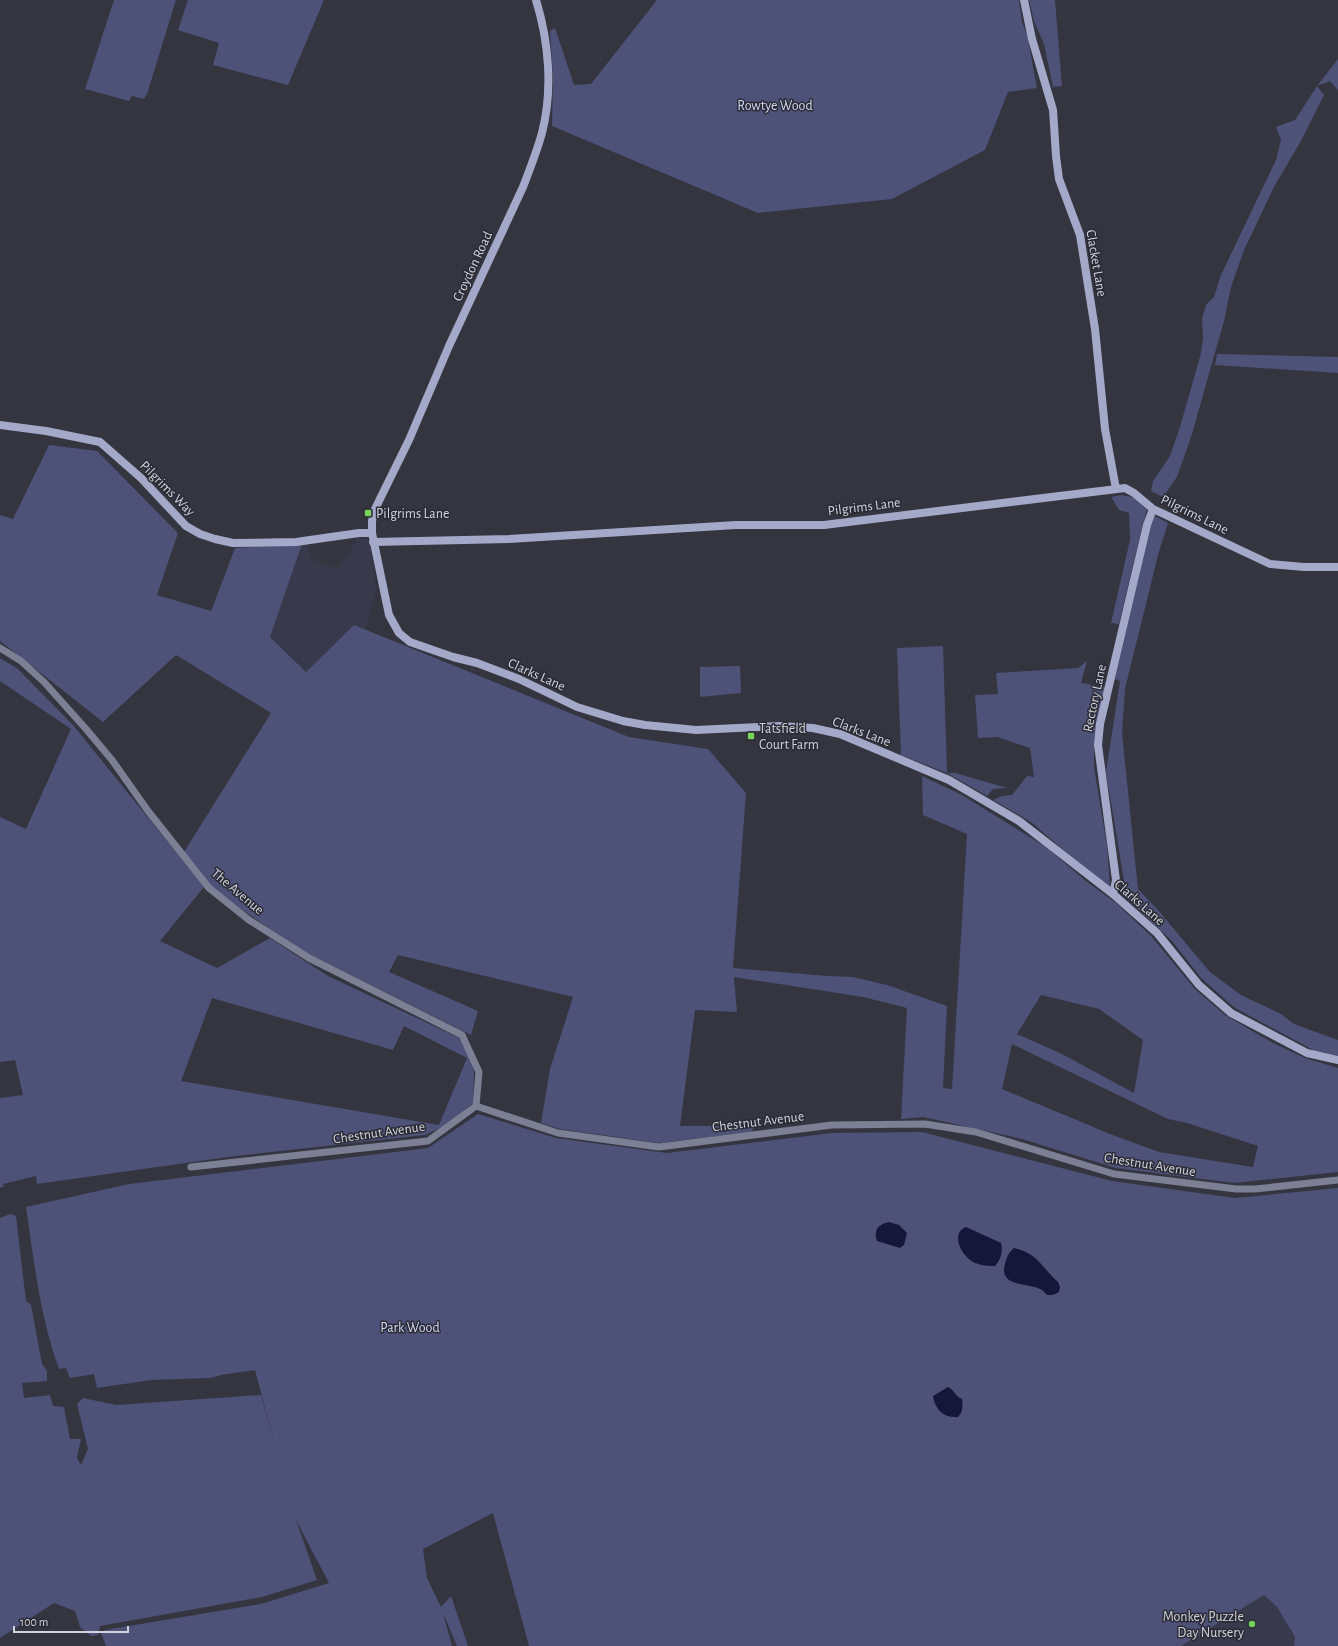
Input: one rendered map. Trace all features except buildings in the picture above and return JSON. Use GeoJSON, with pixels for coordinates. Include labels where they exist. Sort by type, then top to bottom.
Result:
{"type":"FeatureCollection","features":[{"type":"Feature","properties":{"kind":"street","name":"Croydon Road"},"geometry":{"type":"LineString","coordinates":[[372,533],[372,521],[375,509],[408,440],[449,346],[517,201],[534,161],[545,117],[548,77],[543,27],[536,0]]}},
{"type":"Feature","properties":{"kind":"street","name":"Clacket Lane"},"geometry":{"type":"LineString","coordinates":[[1024,0],[1032,39],[1053,110],[1056,156],[1060,179],[1080,236],[1095,330],[1105,429],[1116,488]]}},
{"type":"Feature","properties":{"kind":"street","name":"Pilgrims Way"},"geometry":{"type":"LineString","coordinates":[[0,425],[46,431],[100,442],[141,478],[186,526],[200,534],[215,539],[233,543],[296,542],[358,533],[372,533]]}},
{"type":"Feature","properties":{"kind":"street","name":"Pilgrims Lane"},"geometry":{"type":"LineString","coordinates":[[373,542],[509,539],[736,525],[824,525],[1125,488],[1134,493],[1153,509],[1270,564],[1304,567],[1338,567]]}},
{"type":"Feature","properties":{"kind":"street","name":"Rectory Lane"},"geometry":{"type":"LineString","coordinates":[[1113,894],[1116,880],[1098,745],[1100,724],[1147,525],[1153,509]]}},
{"type":"Feature","properties":{"kind":"street","name":"Clarks Lane"},"geometry":{"type":"LineString","coordinates":[[372,533],[389,615],[399,633],[410,642],[453,657],[477,663],[519,679],[578,707],[623,721],[645,725],[696,730],[780,726],[813,728],[840,734],[949,780],[1013,817],[1113,894],[1156,933],[1198,985],[1231,1013],[1307,1053],[1338,1060]]}},
{"type":"Feature","properties":{"kind":"street","name":"The Avenue"},"geometry":{"type":"LineString","coordinates":[[0,648],[21,661],[44,682],[86,729],[112,760],[148,811],[209,888],[249,920],[309,958],[462,1036],[479,1072],[476,1106]]}},
{"type":"Feature","properties":{"kind":"street","name":"Chestnut Avenue"},"geometry":{"type":"LineString","coordinates":[[191,1167],[428,1141],[476,1106],[558,1133],[659,1147],[832,1125],[925,1124],[976,1132],[1114,1174],[1236,1189],[1255,1189],[1338,1180]]}},
{"type":"Feature","properties":{"kind":"shaded area"},"geometry":{"type":"Polygon","coordinates":[[[356,537],[367,539],[372,550],[376,590],[366,629],[354,625],[306,672],[270,637],[302,544],[308,543],[311,560],[338,568],[355,543],[356,537]]]}},
{"type":"Feature","properties":{"kind":"shaded area"},"geometry":{"type":"Polygon","coordinates":[[[889,1222],[899,1225],[907,1233],[904,1245],[900,1248],[877,1241],[876,1230],[882,1224],[889,1222]]]}},
{"type":"Feature","properties":{"kind":"shaded area"},"geometry":{"type":"Polygon","coordinates":[[[966,1227],[1001,1243],[1001,1255],[995,1266],[975,1263],[966,1257],[960,1248],[958,1238],[961,1230],[966,1227]]]}},
{"type":"Feature","properties":{"kind":"shaded area"},"geometry":{"type":"Polygon","coordinates":[[[1014,1248],[1029,1253],[1034,1257],[1058,1282],[1060,1287],[1059,1292],[1053,1295],[1047,1295],[1041,1289],[1015,1283],[1006,1277],[1004,1271],[1005,1264],[1008,1255],[1014,1248]]]}},
{"type":"Feature","properties":{"kind":"shaded area"},"geometry":{"type":"Polygon","coordinates":[[[948,1387],[962,1399],[962,1409],[958,1417],[948,1416],[941,1412],[934,1401],[933,1396],[948,1387]]]}},
{"type":"Feature","properties":{"kind":"shaded area","name":"Monkey Puzzle Day Nursery"},"geometry":{"type":"Polygon","coordinates":[[[1265,1592],[1284,1611],[1296,1636],[1295,1646],[1177,1646],[1265,1592]]]}},
{"type":"Feature","properties":{"kind":"green space"},"geometry":{"type":"Polygon","coordinates":[[[114,0],[176,0],[147,94],[144,99],[132,96],[129,101],[85,89],[114,0]]]}},
{"type":"Feature","properties":{"kind":"green space"},"geometry":{"type":"Polygon","coordinates":[[[188,0],[324,0],[288,85],[213,65],[219,43],[178,30],[188,0]]]}},
{"type":"Feature","properties":{"kind":"green space","name":"Rowtye Wood"},"geometry":{"type":"Polygon","coordinates":[[[657,0],[1019,0],[1022,22],[1027,34],[1037,88],[1008,92],[985,150],[892,199],[758,213],[552,126],[553,76],[550,31],[555,28],[574,85],[591,84],[657,0]]]}},
{"type":"Feature","properties":{"kind":"green space"},"geometry":{"type":"Polygon","coordinates":[[[1029,0],[1055,0],[1062,86],[1053,87],[1044,44],[1034,21],[1029,0]]]}},
{"type":"Feature","properties":{"kind":"green space"},"geometry":{"type":"Polygon","coordinates":[[[1338,59],[1338,90],[1330,81],[1317,86],[1338,59]]]}},
{"type":"Feature","properties":{"kind":"green space"},"geometry":{"type":"Polygon","coordinates":[[[1317,86],[1324,95],[1301,141],[1275,185],[1244,250],[1231,287],[1224,321],[1192,434],[1177,477],[1163,497],[1151,491],[1153,481],[1170,456],[1180,427],[1201,353],[1203,338],[1202,318],[1206,305],[1214,297],[1221,275],[1276,160],[1281,140],[1276,127],[1295,120],[1317,86]]]}},
{"type":"Feature","properties":{"kind":"green space"},"geometry":{"type":"Polygon","coordinates":[[[1217,354],[1338,357],[1338,373],[1215,365],[1217,354]]]}},
{"type":"Feature","properties":{"kind":"green space"},"geometry":{"type":"Polygon","coordinates":[[[49,445],[97,451],[178,533],[157,595],[211,611],[235,548],[302,544],[270,637],[306,672],[354,625],[629,737],[708,749],[746,793],[733,968],[853,977],[887,985],[947,1006],[943,1088],[952,1089],[967,834],[923,815],[922,776],[962,795],[1046,847],[1086,881],[1116,903],[1151,936],[1195,989],[1225,1015],[1273,1043],[1305,1058],[1338,1068],[1338,1172],[1234,1183],[1116,1168],[1022,1139],[923,1117],[901,1119],[907,1008],[863,997],[734,977],[737,1012],[695,1010],[680,1126],[755,1126],[751,1132],[659,1143],[560,1129],[541,1123],[550,1069],[573,997],[398,955],[389,972],[478,1011],[471,1035],[297,948],[214,890],[184,852],[271,713],[176,655],[103,722],[0,641],[0,515],[13,519],[49,445]],[[1041,995],[1017,1034],[1062,1054],[1134,1093],[1143,1040],[1099,1009],[1041,995]],[[1012,1044],[1002,1089],[1110,1134],[1159,1152],[1253,1167],[1258,1146],[1187,1123],[1168,1119],[1012,1044]]]}},
{"type":"Feature","properties":{"kind":"green space"},"geometry":{"type":"Polygon","coordinates":[[[1121,495],[1133,497],[1147,510],[1119,624],[1111,623],[1130,540],[1129,513],[1119,510],[1111,497],[1121,495]]]}},
{"type":"Feature","properties":{"kind":"green space"},"geometry":{"type":"Polygon","coordinates":[[[1155,516],[1168,523],[1158,555],[1125,689],[1122,733],[1138,889],[1158,910],[1210,972],[1241,995],[1281,1014],[1294,1024],[1338,1040],[1338,1056],[1313,1050],[1235,1008],[1201,978],[1172,941],[1127,899],[1106,772],[1120,681],[1115,679],[1148,533],[1155,516]]]}},
{"type":"Feature","properties":{"kind":"green space"},"geometry":{"type":"Polygon","coordinates":[[[943,646],[947,773],[901,755],[897,648],[943,646]]]}},
{"type":"Feature","properties":{"kind":"green space"},"geometry":{"type":"Polygon","coordinates":[[[0,658],[18,669],[73,725],[204,887],[160,941],[217,968],[270,938],[328,976],[459,1038],[471,1060],[474,1071],[473,1103],[445,1126],[425,1135],[228,1157],[37,1184],[36,1176],[3,1184],[4,1186],[0,1188],[0,1098],[23,1095],[15,1060],[0,1062],[0,817],[26,829],[71,729],[0,681],[0,658]],[[212,998],[181,1081],[439,1125],[467,1058],[404,1026],[393,1050],[212,998]]]}},
{"type":"Feature","properties":{"kind":"green space"},"geometry":{"type":"Polygon","coordinates":[[[1087,661],[1081,683],[1105,687],[1095,734],[1094,767],[1107,846],[1110,887],[1075,860],[1031,822],[993,800],[1002,796],[1012,795],[1027,776],[1034,777],[1030,748],[997,737],[978,738],[975,695],[998,694],[996,673],[1078,668],[1087,661]]]}},
{"type":"Feature","properties":{"kind":"green space"},"geometry":{"type":"Polygon","coordinates":[[[740,666],[741,693],[700,697],[700,667],[740,666]]]}},
{"type":"Feature","properties":{"kind":"green space"},"geometry":{"type":"Polygon","coordinates":[[[947,773],[955,773],[1007,788],[993,789],[987,796],[947,773]]]}},
{"type":"Feature","properties":{"kind":"green space","name":"Park Wood"},"geometry":{"type":"Polygon","coordinates":[[[478,1114],[556,1138],[667,1153],[832,1133],[922,1132],[1112,1181],[1235,1198],[1338,1188],[1338,1646],[1294,1646],[1295,1637],[1277,1607],[1264,1595],[1181,1646],[529,1646],[493,1513],[423,1549],[427,1578],[441,1607],[451,1596],[468,1646],[457,1646],[443,1613],[452,1646],[106,1646],[101,1633],[105,1630],[261,1604],[329,1583],[296,1520],[317,1580],[262,1597],[100,1626],[98,1635],[91,1636],[80,1627],[75,1611],[54,1603],[0,1638],[0,1218],[10,1214],[16,1216],[26,1301],[31,1305],[42,1364],[47,1371],[47,1381],[22,1383],[24,1398],[50,1395],[53,1406],[64,1407],[70,1439],[81,1439],[77,1458],[81,1465],[88,1449],[77,1404],[83,1398],[116,1405],[261,1395],[278,1458],[255,1370],[211,1378],[151,1380],[97,1388],[94,1374],[70,1378],[66,1368],[59,1369],[52,1349],[42,1309],[26,1207],[129,1184],[428,1148],[478,1114]]]}},
{"type":"Feature","properties":{"kind":"place","name":"Pilgrims Lane"},"geometry":{"type":"Point","coordinates":[368,513]}},
{"type":"Feature","properties":{"kind":"place","name":"Tatsfield Court Farm"},"geometry":{"type":"Point","coordinates":[751,736]}},
{"type":"Feature","properties":{"kind":"place","name":"Monkey Puzzle Day Nursery"},"geometry":{"type":"Point","coordinates":[1252,1624]}}]}
